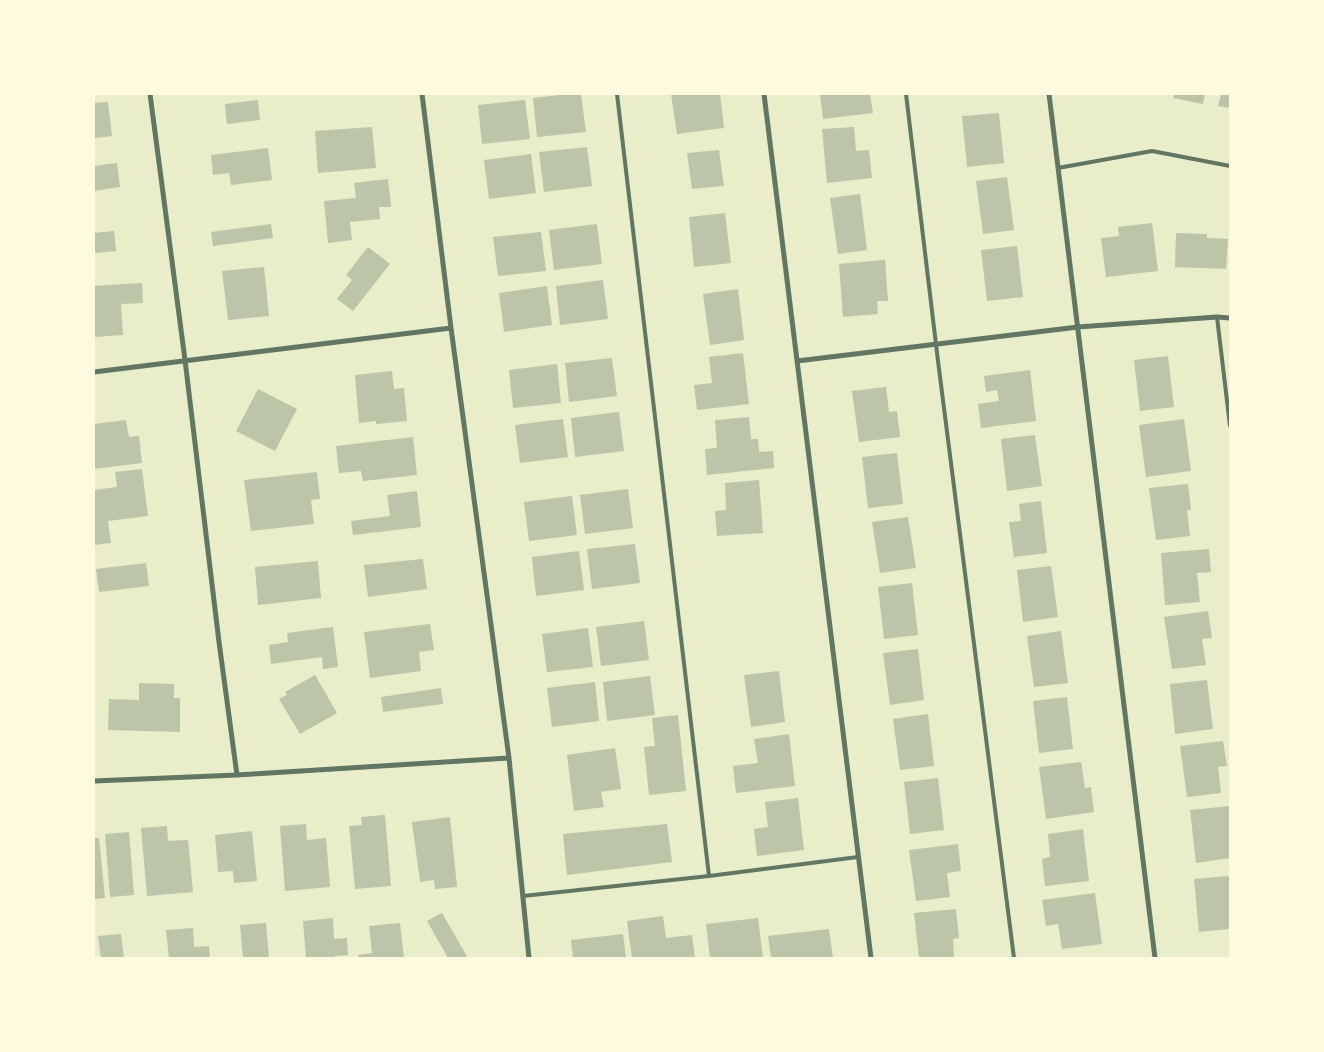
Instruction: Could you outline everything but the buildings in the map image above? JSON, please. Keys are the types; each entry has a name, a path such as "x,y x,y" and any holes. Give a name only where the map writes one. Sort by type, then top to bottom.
{"street":[{"path":"150,94 237,775"},
{"path":"422,94 451,328 509,758 529,958"},
{"path":"764,94 870,958"},
{"path":"1049,94 1155,958"},
{"path":"797,361 1078,327 1217,317 1230,318"},
{"path":"94,372 451,328"},
{"path":"94,780 237,775 509,758"}],"lane":[{"path":"617,94 708,876"},
{"path":"906,94 1014,958"},
{"path":"1058,168 1152,151 1230,166"},
{"path":"1217,317 1230,426"},
{"path":"523,896 708,876 858,857"}]}
